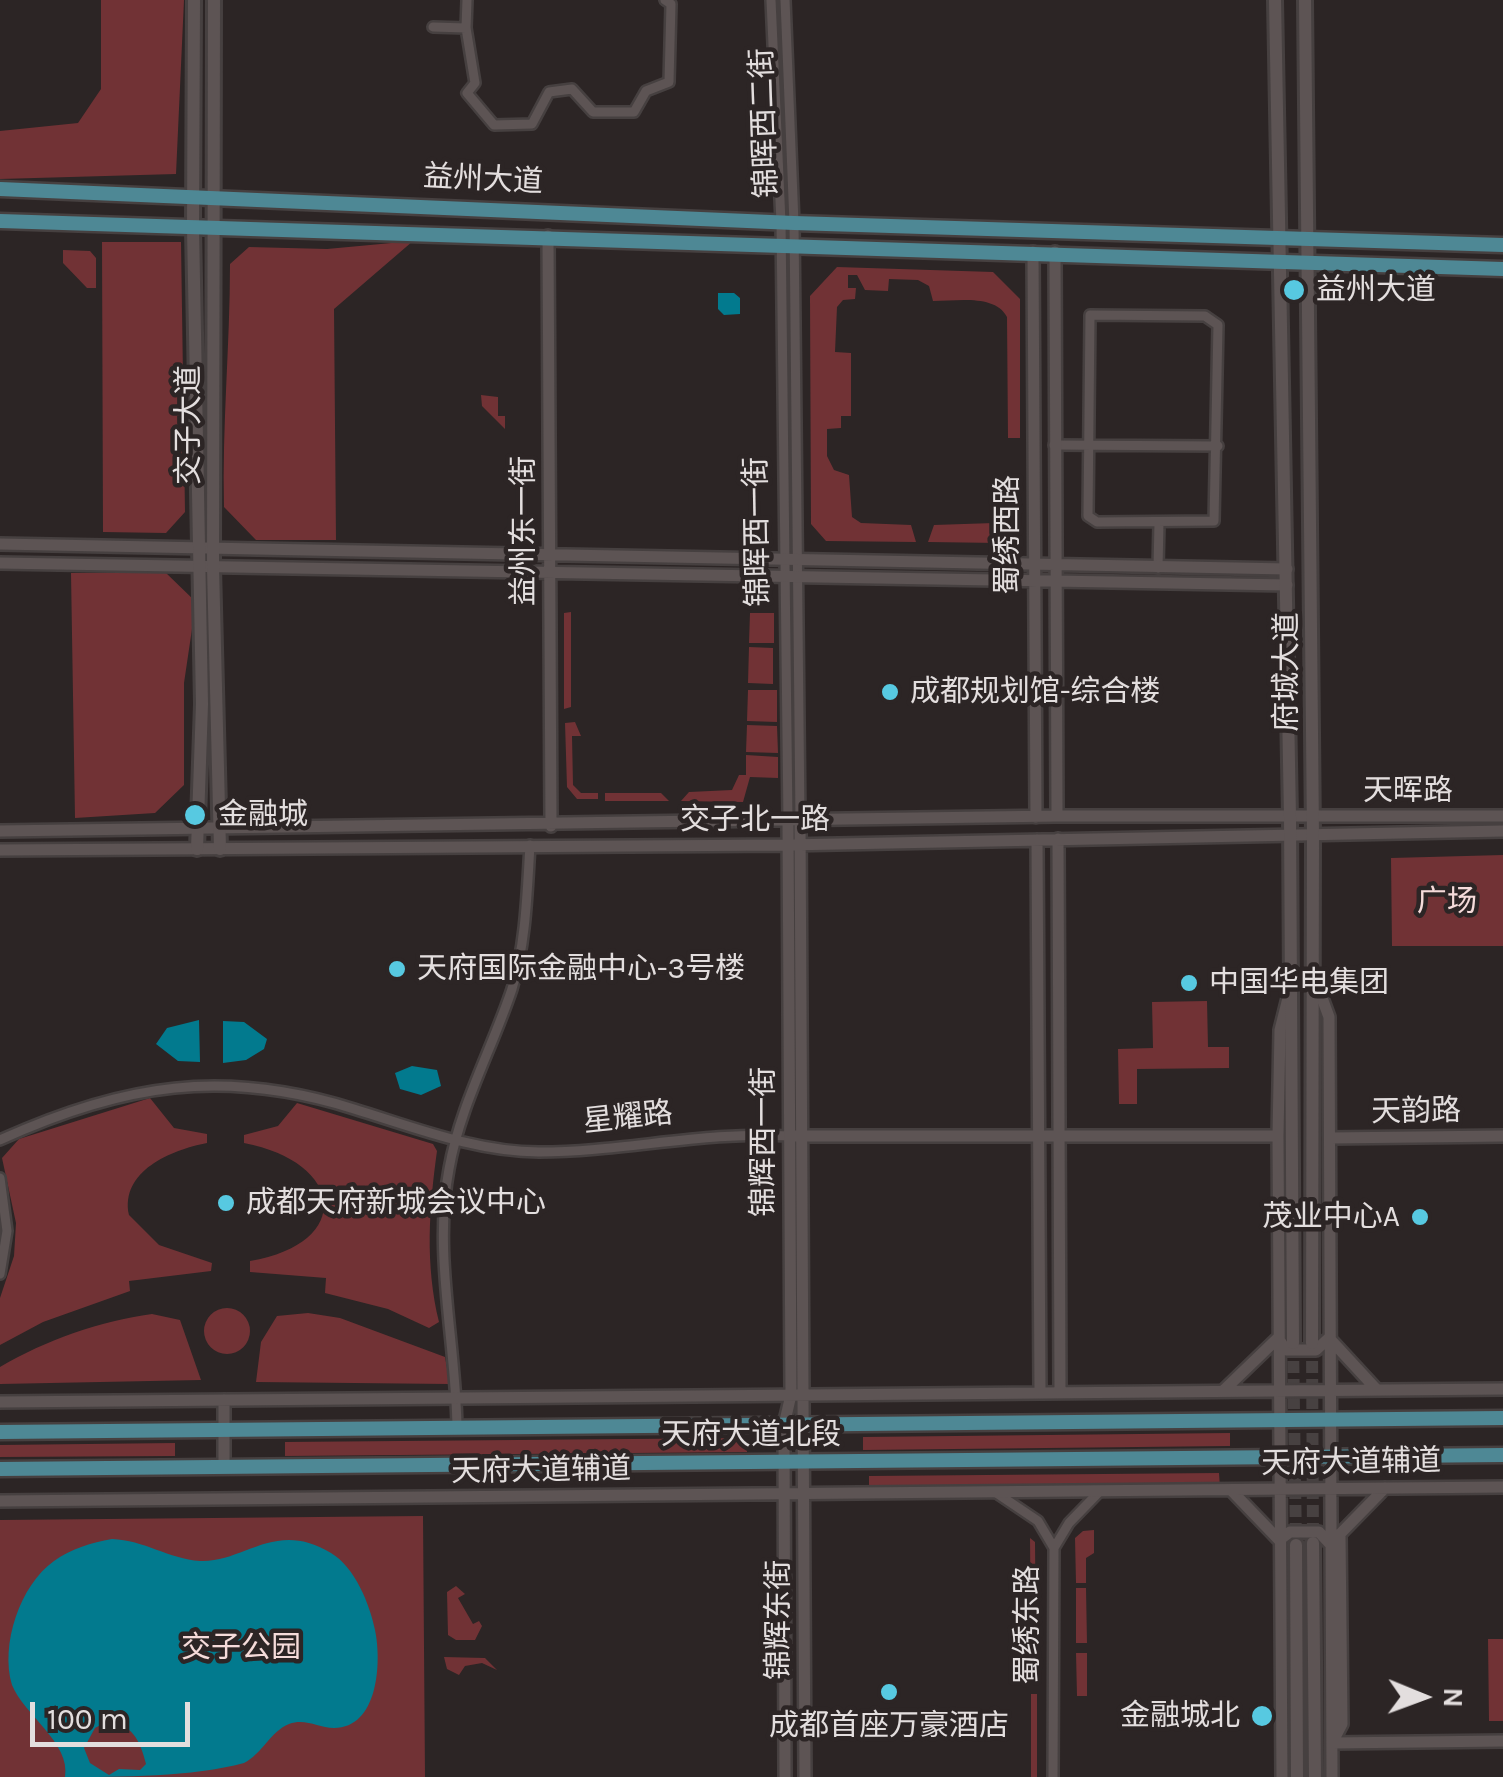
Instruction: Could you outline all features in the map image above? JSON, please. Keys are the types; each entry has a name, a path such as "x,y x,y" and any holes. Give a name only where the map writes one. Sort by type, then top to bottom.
{"main road":[{"name":"交子大道","path":"194,0 192,228 207,548"},
{"name":"交子大道","path":"197,848 207,567 214,0"},
{"name":"府城大道","path":"1275,0 1287,569 1293,1343"},
{"name":"府城大道","path":"1305,0 1313,816 1312,1343"},
{"name":"益州大道","path":"0,189 788,223 1503,246"},
{"name":"益州大道","path":"0,221 1503,268"},
{"name":"交子大道","path":"207,567 220,850"},
{"name":"天府大道北段","path":"0,1432 1503,1418"},
{"name":"天府大道北段","path":"0,1469 1503,1456"},
{"path":"1314,1543 1315,1777"},
{"path":"1296,1544 1297,1777"}],"street":[{"path":"468,0 466,28 475,82 467,93 494,125 532,124 549,92 572,88 593,112 634,112 646,91 668,82 670,4 666,0"},
{"name":"锦晖西二街","path":"772,0 788,223"},
{"name":"锦晖西二街","path":"785,0 788,243"},
{"path":"433,27 466,28"},
{"name":"益州东一街","path":"548,236 551,826"},
{"name":"锦晖西一街","path":"788,243 783,577 794,821"},
{"name":"锦晖西一街","path":"788,243 798,561 794,821"},
{"name":"蜀绣西路","path":"1033,252 1036,817"},
{"name":"蜀绣西路","path":"1054,252 1057,816"},
{"path":"1090,315 1205,316 1218,325 1214,520 1097,522 1088,516 1088,445 1090,315"},
{"path":"1054,444 1218,446"},
{"path":"1158,568 1159,523"},
{"path":"0,544 1287,569"},
{"path":"0,563 1287,585"},
{"name":"交子北一路","path":"0,831 1313,816"},
{"name":"天晖路","path":"1313,816 1503,816"},
{"name":"锦辉西一街","path":"794,821 797,1395 804,1425 803,1462"},
{"name":"天晖路","path":"1313,835 1503,831"},
{"name":"交子北一路","path":"0,850 794,845 1313,835"},
{"path":"1058,839 1060,1393"},
{"path":"1037,840 1040,1393"},
{"path":"457,1428 443,1222 455,1140 513,984 524,932 530,845"},
{"path":"1313,973 1329,1018 1332,1777"},
{"path":"1282,1777 1278,1136 1280,1030 1283,1004 1292,982"},
{"name":"星耀路","path":"0,1140 126,1094 218,1083 291,1090 455,1140 537,1152 712,1135 1278,1136"},
{"name":"天韵路","path":"1330,1138 1503,1136"},
{"path":"0,1178 7,1232 0,1274"},
{"path":"1278,1338 1286,1350 1316,1350 1329,1338"},
{"path":"1223,1391 1278,1338"},
{"path":"1329,1338 1377,1390"},
{"path":"0,1402 1503,1388"},
{"name":"锦辉西一街","path":"784,1462 784,1425 797,1395"},
{"path":"224,1400 224,1467"},
{"name":"锦辉东街","path":"784,1462 785,1777"},
{"name":"锦辉东街","path":"803,1462 804,1777"},
{"name":"天府大道辅道","path":"0,1501 1503,1487"},
{"path":"1332,1743 1342,1724 1340,1534 1385,1488"},
{"path":"1231,1490 1279,1540"},
{"name":"蜀绣东路","path":"1053,1777 1054,1548 1068,1523 1100,1491"},
{"path":"996,1492 1038,1521 1054,1548"},
{"path":"1279,1540 1290,1532 1320,1532 1331,1545"},
{"path":"1332,1743 1503,1741"}],"green space":[{"path":"101,0 184,0 176,174 0,179 0,131 78,123 101,89"},
{"path":"413,241 334,309 336,540 256,540 224,507 230,264 249,247 327,249"},
{"path":"102,242 181,242 185,512 166,533 103,532"},
{"path":"63,250 90,251 96,258 96,288 87,288 63,263"},
{"path":"837,267 993,272 1020,299 1020,438 1008,438 1007,317 1001,310 974,300 933,301 929,286 918,280 889,279 888,291 865,290 857,275 848,275 848,288 856,288 855,299 843,300 837,307 835,352 851,353 851,416 841,416 841,428 827,429 827,456 834,470 849,475 852,517 861,523 911,525 916,542 826,541 811,524 810,296"},
{"path":"481,395 498,397 498,416 505,416 505,429 482,406"},
{"path":"1006,500 1020,501 1021,524 1000,543 928,542 934,525 994,523 1003,514"},
{"path":"165,572 196,602 184,683 184,785 155,813 75,818 71,573"},
{"path":"571,612 571,707 564,709 564,613"},
{"path":"750,613 774,613 774,643 749,643"},
{"path":"749,647 773,648 773,684 748,683"},
{"path":"748,690 777,690 777,722 747,721"},
{"path":"575,722 581,736 572,736 573,785 581,793 598,793 598,799 577,799 567,787 565,723"},
{"path":"747,725 777,726 778,753 746,752"},
{"path":"746,755 778,757 778,778 750,777 743,802 681,801 689,792 732,790 739,775 746,775"},
{"path":"605,793 661,793 669,801 605,801"},
{"name":"广场","path":"1503,855 1503,946 1392,946 1391,858"},
{"path":"1207,1001 1208,1047 1229,1047 1229,1068 1137,1069 1137,1104 1119,1104 1118,1049 1153,1048 1152,1002"},
{"path":"150,1098 174,1128 207,1134 207,1143 164,1157 140,1175 128,1200 129,1215 159,1245 212,1263 211,1271 129,1281 130,1291 43,1322 0,1345 0,1298 14,1256 16,1223 2,1158 19,1139"},
{"path":"297,1103 433,1144 437,1151 430,1258 439,1322 429,1328 388,1309 325,1293 326,1278 250,1272 250,1261 284,1252 307,1238 321,1221 324,1202 318,1184 302,1167 277,1153 244,1143 244,1135 278,1126"},
{"path":"227,1308 243,1315 250,1331 243,1347 227,1354 211,1347 204,1331 211,1315"},
{"path":"308,1313 340,1318 445,1357 450,1384 256,1382 261,1342 277,1316"},
{"path":"152,1314 180,1320 201,1380 0,1384 0,1367 36,1348 93,1327"},
{"path":"1230,1433 1230,1446 863,1450 863,1437"},
{"path":"747,1438 747,1452 285,1456 285,1442"},
{"path":"175,1443 175,1456 0,1457 0,1445"},
{"path":"1219,1473 1220,1488 869,1490 869,1476"},
{"name":"交子公园","path":"423,1516 425,1777 0,1777 0,1520"},
{"path":"1094,1530 1094,1553 1086,1558 1086,1583 1076,1583 1075,1538 1083,1531"},
{"path":"1030,1538 1035,1542 1036,1649 1031,1649"},
{"path":"456,1586 465,1594 458,1598 473,1624 479,1621 482,1626 475,1640 456,1640 448,1635 447,1592"},
{"path":"1076,1588 1086,1588 1087,1643 1076,1643"},
{"path":"1488,1639 1503,1639 1503,1721 1489,1721"},
{"path":"1076,1653 1087,1653 1087,1696 1077,1696"},
{"path":"444,1657 485,1658 497,1670 482,1663 465,1666 459,1675 447,1669"},
{"path":"1031,1694 1037,1694 1037,1777 1031,1777"}],"water":[{"path":"718,293 734,293 740,298 740,314 724,315 718,309"},
{"path":"199,1020 200,1062 178,1061 156,1044 167,1028"},
{"path":"223,1021 244,1022 267,1039 264,1049 246,1060 223,1063"},
{"path":"412,1066 437,1070 441,1086 421,1095 400,1089 395,1073"},
{"name":"交子公园","path":"112,1539 200,1561 293,1540 331,1553 354,1577 373,1620 378,1659 368,1706 349,1725 334,1728 301,1722 289,1724 244,1763 224,1768 180,1774 65,1777 61,1752 12,1685 11,1635 23,1600 42,1572 68,1553","holes":["106,1722 115,1723 138,1740 146,1764 140,1770 119,1769 109,1775 90,1763 84,1748 95,1728"]}],"tunnel":[{"path":"1293,1343 1296,1545"},
{"path":"1312,1343 1313,1540"}],"place":[{"name":"益州大道","path":"1294,290"},
{"name":"成都规划馆-综合楼","path":"890,692"},
{"name":"金融城","path":"195,815"},
{"name":"天府国际金融中心-3号楼","path":"397,969"},
{"name":"中国华电集团","path":"1189,983"},
{"name":"成都天府新城会议中心","path":"226,1203"},
{"name":"茂业中心A","path":"1420,1217"},
{"name":"成都首座万豪酒店","path":"889,1692"},
{"name":"金融城北","path":"1262,1716"}]}
